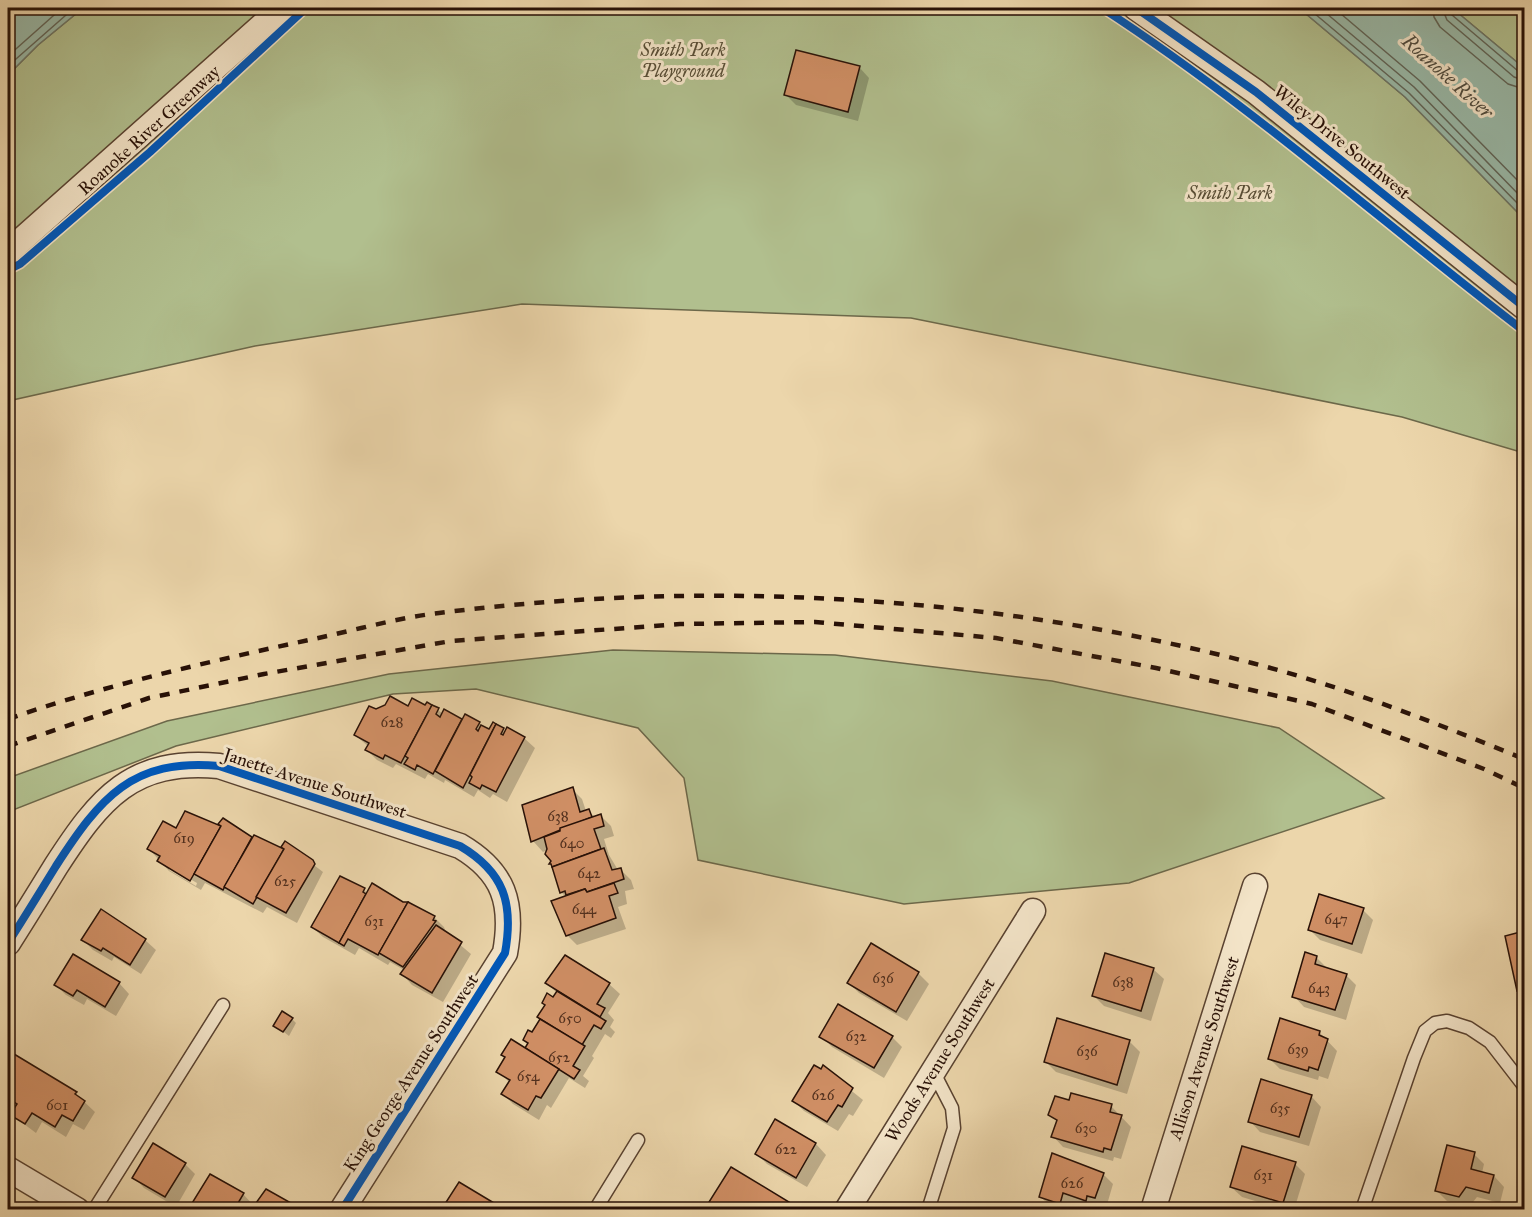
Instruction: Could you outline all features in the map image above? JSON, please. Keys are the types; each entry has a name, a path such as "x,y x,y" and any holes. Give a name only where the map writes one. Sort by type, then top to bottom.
{"street":[{"path":"8,252 282,8"},
{"name":"Wiley Drive Southwest","path":"1136,8 1256,92 1524,307"},
{"name":"Janette Avenue Southwest","path":"8,944 86,820 116,791 139,777 162,769 190,764 219,766 460,846 481,858 499,880 507,903 510,928 505,953"},
{"name":"Allison Avenue Southwest","path":"1153,1209 1255,886"},
{"name":"Woods Avenue Southwest","path":"847,1209 932,1070 1034,911"},
{"name":"King George Avenue Southwest","path":"342,1209 505,953"},
{"path":"8,1169 77,1209"}],"lane":[{"path":"94,1209 223,1005"},
{"path":"1362,1209 1414,1058 1425,1031 1435,1023 1447,1021 1469,1028 1490,1042 1524,1086"},
{"path":"928,1209 954,1128 952,1108 932,1070"},
{"path":"595,1209 638,1140"}],"green space":[{"name":"Smith Park","path":"83,8 1299,8 1405,97 1524,219 1524,453 1402,417 911,318 522,304 255,346 8,401 8,75 38,45"},
{"path":"1452,8 1524,8 1524,68"},
{"path":"613,650 835,655 1052,681 1279,728 1384,798 1129,883 904,904 698,860 684,778 638,728 476,689 393,694 176,746 8,812 8,778 167,721 389,674"}],"water":[{"path":"8,8 83,8 38,45 8,75"},
{"name":"Roanoke River","path":"1299,8 1452,8 1524,68 1524,219 1405,97"}],"building":[{"path":"796,50 860,66 848,112 784,95"},
{"path":"390,696 408,706 412,698 425,705 427,702 432,705 401,763 385,755 383,759 365,750 369,743 354,735 369,706 376,709 385,705"},
{"path":"432,705 439,708 436,714 440,717 444,709 462,719 433,774 417,765 415,770 404,764 408,758 405,756"},
{"path":"465,714 480,722 476,729 478,731 481,725 489,729 493,722 496,724 463,788 435,771"},
{"path":"496,724 504,728 501,734 503,735 507,727 525,737 496,792 482,785 480,789 469,783 472,777 470,775"},
{"path":"573,787 580,812 589,809 592,817 531,842 522,805"},
{"path":"185,811 221,826 190,881 157,861 160,856 147,849 163,821 176,828"},
{"path":"601,814 604,826 594,829 601,849 552,867 549,864 551,861 545,854 547,849 544,837 560,831 560,828"},
{"path":"223,818 252,837 223,890 194,874 221,826 218,824"},
{"path":"254,835 284,849 253,904 224,887"},
{"path":"285,841 313,860 315,864 286,913 256,897 284,849 281,847"},
{"path":"604,848 612,870 621,868 624,879 587,892 585,889 566,895 565,891 560,893 552,867"},
{"path":"340,876 365,888 363,892 366,894 339,943 311,927"},
{"path":"372,883 403,902 408,902 378,955 348,939 344,946 339,943"},
{"path":"614,883 618,893 609,896 616,918 566,936 551,901 585,889 587,892"},
{"path":"1319,894 1364,908 1352,944 1308,930"},
{"path":"408,902 435,916 433,920 436,921 403,967 379,953"},
{"path":"101,909 146,939 130,965 103,948 101,951 81,940"},
{"path":"436,925 462,942 432,993 400,974"},
{"path":"1524,931 1524,989 1517,991 1505,936"},
{"path":"871,943 919,972 896,1012 847,983"},
{"path":"1305,952 1317,956 1315,964 1347,974 1335,1010 1292,997"},
{"path":"1105,953 1154,968 1141,1011 1092,996"},
{"path":"73,954 120,982 105,1007 77,990 73,996 54,985"},
{"path":"565,955 610,983 597,1004 605,1008 600,1017 545,983"},
{"path":"557,991 606,1021 601,1029 594,1025 582,1045 537,1017 545,1005 542,1003 547,993 553,997"},
{"path":"838,1004 893,1036 874,1068 819,1037"},
{"path":"282,1011 293,1018 283,1032 273,1026"},
{"path":"1057,1018 1130,1040 1117,1085 1044,1062"},
{"path":"1280,1018 1320,1031 1319,1035 1328,1039 1318,1070 1309,1067 1308,1071 1268,1059"},
{"path":"540,1019 585,1046 573,1066 580,1070 574,1079 525,1048 528,1043 523,1040 528,1030 532,1032"},
{"path":"511,1039 559,1069 541,1098 536,1096 528,1110 501,1094 510,1080 496,1072 505,1057 501,1055"},
{"path":"14,1054 77,1092 75,1094 85,1101 73,1121 62,1115 55,1127 32,1113 25,1124 10,1115 17,1104 8,1098 8,1065"},
{"path":"814,1065 821,1069 823,1065 853,1088 842,1107 838,1105 827,1122 792,1101"},
{"path":"1261,1079 1312,1095 1299,1137 1248,1122"},
{"path":"1071,1093 1112,1104 1110,1112 1122,1115 1111,1150 1104,1148 1103,1152 1051,1137 1057,1120 1048,1115 1055,1096 1069,1100"},
{"path":"775,1119 816,1143 796,1178 755,1154"},
{"path":"153,1143 186,1163 165,1197 132,1178"},
{"path":"1447,1145 1475,1152 1471,1169 1494,1175 1489,1193 1466,1187 1459,1197 1435,1191"},
{"path":"1242,1146 1296,1162 1283,1203 1230,1187"},
{"path":"1052,1153 1104,1173 1095,1198 1087,1196 1086,1201 1063,1193 1060,1204 1039,1197"},
{"path":"731,1167 789,1202 785,1210 722,1210 709,1202"},
{"path":"210,1174 244,1193 234,1210 189,1208"},
{"path":"459,1182 504,1209 504,1210 441,1210"},
{"path":"266,1189 291,1203 287,1210 251,1210"}],"railway":[{"path":"8,719 82,695 157,675 423,615 540,603 642,597 745,596 848,600 951,608 1053,622 1153,640 1252,663 1356,694 1524,759"},
{"path":"8,746 149,698 264,674 451,641 680,624 815,622 996,638 1156,668 1312,704 1484,769 1524,788"}],"cycle path":[{"name":"Roanoke River Greenway","path":"8,270 20,264 150,152 306,8"},
{"path":"1102,8 1157,45 1264,124 1524,331"},
{"path":"1136,8 1256,92 1524,307"},
{"path":"8,943 72,842 104,802 141,776 163,769 189,765 219,766 460,846 475,856 496,878 502,890 508,919 505,953 342,1210"}],"park label":[{"name":"Smith Park Playground","path":"683,60"}]}
